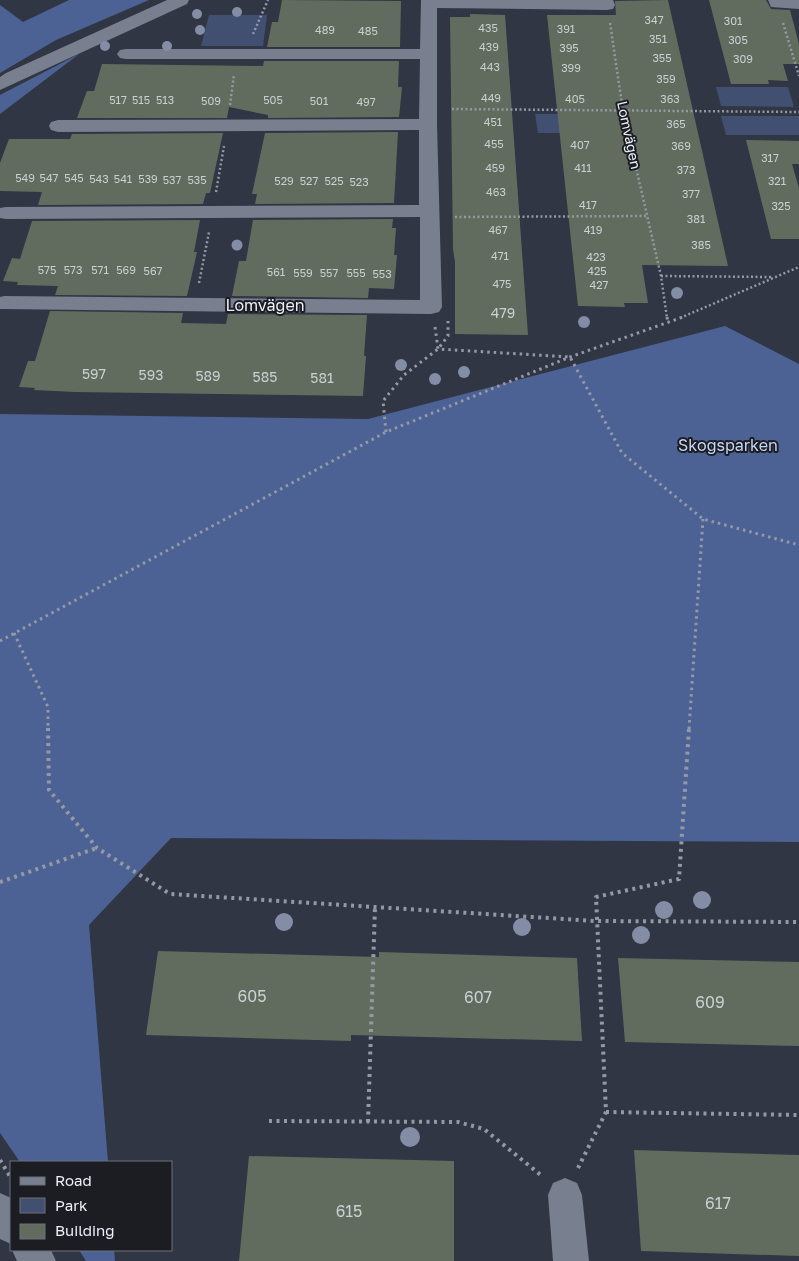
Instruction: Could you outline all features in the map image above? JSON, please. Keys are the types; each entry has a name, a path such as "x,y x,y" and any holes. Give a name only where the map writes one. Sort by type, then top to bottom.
{"street":[{"path":"0,85 12,77 95,38 181,0"},
{"path":"432,307 428,116 429,2 606,2"},
{"path":"776,2 799,4"},
{"path":"126,54 428,54"},
{"path":"58,126 227,125 428,116"},
{"path":"6,213 429,214"},
{"name":"Lomvägen","path":"4,303 432,307"},
{"path":"565,1195 571,1261"},
{"path":"0,1211 10,1225"}],"path":[{"path":"194,304 213,212 237,54 255,30 268,0"},
{"name":"Lomvägen","path":"606,2 623,111 661,276 668,323"},
{"path":"776,2 799,76"},
{"path":"428,116 623,111 799,112"},
{"path":"429,214 647,216"},
{"path":"0,641 386,432 570,357 668,323 774,276 799,267"},
{"path":"661,276 774,276"},
{"path":"432,307 438,349"},
{"path":"386,432 383,401 404,375 438,349 570,357"},
{"path":"570,357 622,453 703,519 799,546"},
{"path":"269,1121 458,1122 484,1129 565,1195 606,1112 595,921 596,897 679,879 703,519"},
{"path":"14,633 48,707 49,790 97,848 170,894 595,921 799,922"},
{"path":"0,882 97,848"},
{"path":"368,1122 375,907"},
{"path":"606,1112 799,1115"},
{"path":"0,1160 10,1176"}],"green space":[{"path":"69,0 149,0 56,40 0,73 0,5 23,22"},
{"path":"209,15 267,15 263,46 201,46"},
{"path":"79,54 0,114 0,95"},
{"path":"716,87 788,87 794,107 721,106"},
{"path":"535,114 591,114 594,133 538,133"},
{"path":"721,116 799,116 799,135 726,135"},
{"name":"Skogsparken","path":"725,326 799,364 799,842 171,838 89,925 108,1161 19,1161 0,1133 0,414 368,419"},
{"path":"80,1251 114,1251 115,1261 86,1261"}],"building":[{"path":"282,0 401,1 400,47 267,47 272,22 278,22"},
{"path":"668,0 728,266 642,265 648,303 624,303 625,307 578,306 547,15 616,15 615,1"},
{"path":"709,0 766,0 771,9 790,10 799,44 799,64 783,64 788,81 768,80 769,84 731,84"},
{"path":"470,14 505,15 528,335 455,334 450,17 470,17"},
{"path":"264,61 399,61 398,87 402,87 399,117 268,118 268,115 229,107 227,118 77,118 87,91 94,91 102,64 263,66"},
{"path":"398,132 394,203 255,204 257,194 252,194 265,133"},
{"path":"223,133 210,193 206,193 203,204 38,205 42,192 0,191 0,163 9,139 70,139 72,134"},
{"path":"746,140 799,141 799,164 792,164 799,188 799,239 771,239"},
{"path":"393,219 392,228 396,228 394,255 397,255 394,289 369,288 368,298 232,296 239,261 246,261 253,220"},
{"path":"200,220 194,252 197,252 187,296 55,295 58,286 17,285 18,282 3,281 12,258 20,259 32,221"},
{"path":"50,311 183,313 181,323 226,324 228,314 367,315 363,396 75,392 34,390 35,388 19,387 28,361 35,361"},
{"path":"158,951 379,957 379,952 577,958 582,1041 351,1035 351,1041 146,1035"},
{"path":"618,958 799,962 799,1046 625,1042"},
{"path":"634,1150 799,1155 799,1256 641,1251"},
{"path":"249,1156 454,1161 454,1261 239,1261"}]}
